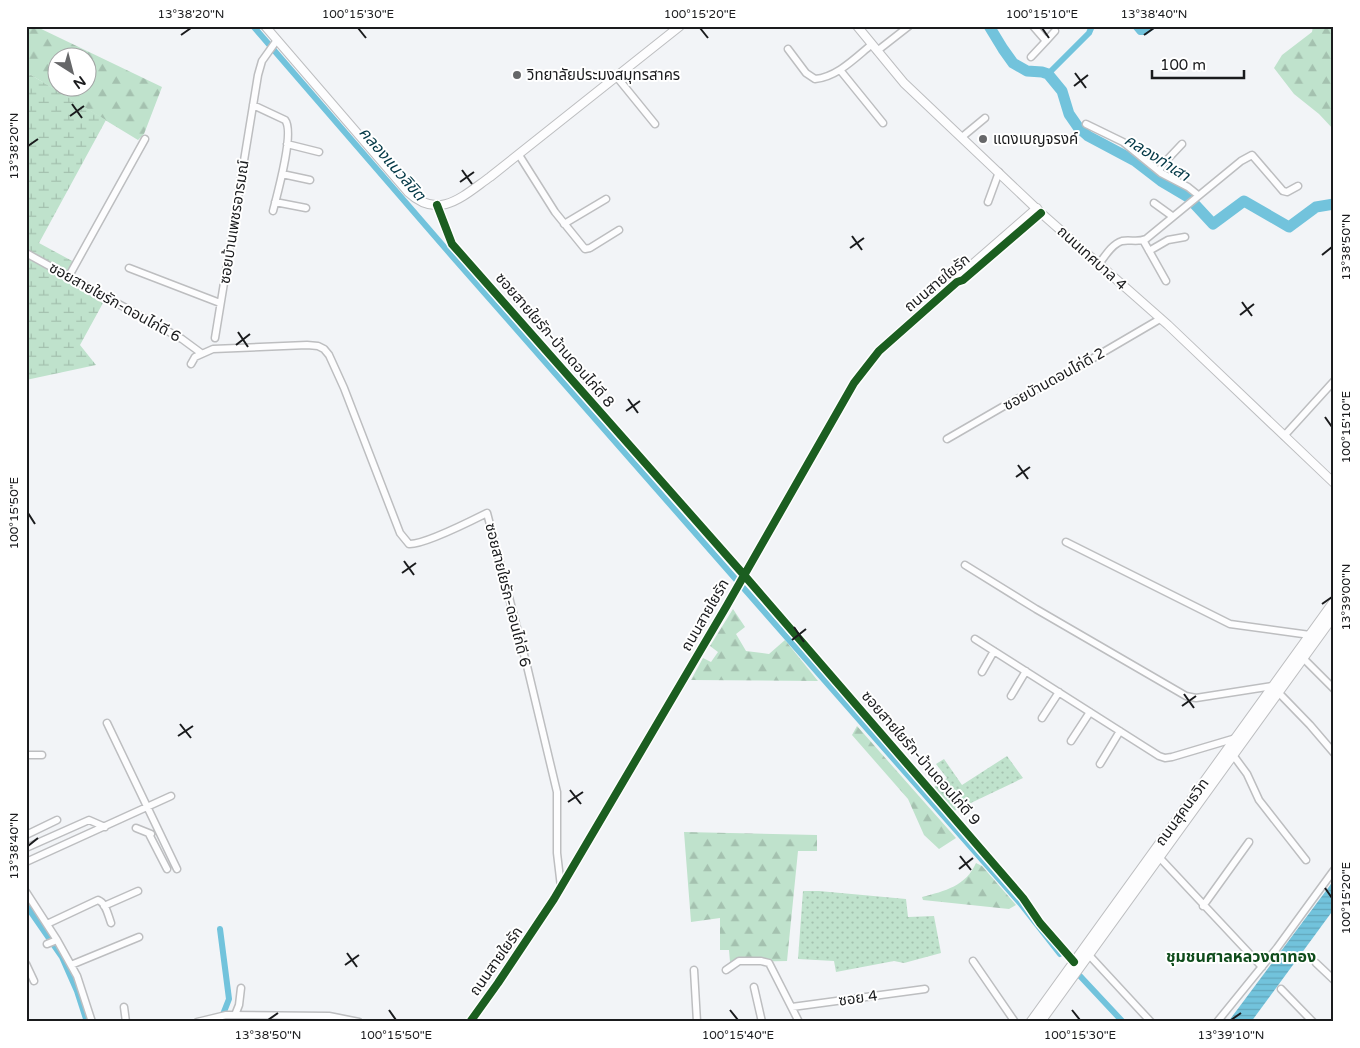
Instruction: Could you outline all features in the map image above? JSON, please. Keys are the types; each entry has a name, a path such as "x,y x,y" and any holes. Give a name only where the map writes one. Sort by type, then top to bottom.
{"main road":[{"name":"ถนนสุคนธวิท","path":"1300,655 1310,635 1334,602"},
{"name":"ถนนสุคนธวิท","path":"1040,1022 1233,755 1300,655 1334,615"},
{"name":"ถนนสุคนธวิท","path":"1031,1022 1236,738 1276,689"}],"street":[{"path":"265,26 276,42 408,192 422,203 437,205 442,205 462,196 519,155 680,26"},
{"name":"ถนนเทศบาล 4","path":"857,26 904,83 1039,211 1222,375 1284,436 1332,479"},
{"path":"877,52 909,26"},
{"path":"1033,26 1046,41"},
{"path":"1031,56 1056,28"},
{"name":"ซอยบ้านเพชรอารมณ์","path":"215,338 253,105 262,61 276,42"},
{"path":"788,49 806,73 815,79 822,79 840,70 871,45"},
{"path":"840,70 883,123"},
{"path":"616,76 655,124"},
{"path":"253,105 285,120 289,128 282,174 273,211"},
{"path":"962,137 985,118"},
{"path":"1086,124 1123,142 1159,171 1188,187 1195,198"},
{"path":"69,276 145,139"},
{"path":"287,144 319,152"},
{"path":"1159,171 1182,144"},
{"path":"519,155 555,212 585,249 590,248 619,230"},
{"path":"1099,264 1115,245 1122,241 1139,242 1143,240 1241,161 1252,155 1283,191 1287,192 1298,186"},
{"path":"988,202 999,172"},
{"path":"282,174 310,180"},
{"path":"1024,196 1027,209 1026,222 1054,224"},
{"path":"564,224 606,199"},
{"path":"275,202 306,208"},
{"path":"1154,204 1172,216"},
{"name":"ซอยสายใยรัก-บ้านดอนไก่ดี 8","path":"437,205 452,244 743,577"},
{"name":"ถนนสายใยรัก","path":"470,1022 503,976 561,887 868,363 890,341 957,282 963,280 1039,211"},
{"path":"1149,251 1168,240 1185,237"},
{"path":"1143,240 1166,281"},
{"name":"ซอยสายใยรัก-ดอนไก่ดี 6","path":"26,253 182,339 201,353 213,349 307,346 318,346 324,349 329,355 344,388 394,519 400,532 409,544 415,545 487,513 527,666 557,792 557,853 561,887"},
{"path":"129,268 220,303"},
{"name":"ซอยบัานดอนไก่ดี 2","path":"947,439 1011,402 1066,374 1160,319"},
{"path":"191,364 195,357 201,353"},
{"path":"1284,436 1334,381"},
{"path":"1066,542 1230,624 1310,635"},
{"path":"965,565 1036,610 1186,696 1196,698 1276,689 1334,753"},
{"name":"ซอยสายใยรัก-บ้านดอนไก่ดี 9","path":"743,577 1023,898 1040,923 1074,962"},
{"path":"975,638 1159,756 1165,758 1246,736"},
{"path":"982,672 994,651"},
{"path":"1300,655 1334,688"},
{"path":"1011,696 1026,671"},
{"path":"1042,718 1059,692"},
{"path":"1071,741 1090,712"},
{"path":"107,723 177,869"},
{"path":"1100,764 1120,731"},
{"path":"26,755 42,755"},
{"path":"1233,755 1247,774 1259,800 1306,860"},
{"path":"26,862 171,796"},
{"path":"26,835 57,820"},
{"path":"26,848 89,820 105,827"},
{"path":"136,828 149,834 159,832"},
{"path":"58,834 74,840"},
{"path":"149,834 167,868"},
{"path":"1203,906 1249,842"},
{"path":"1159,857 1262,968"},
{"path":"1217,1022 1262,968 1334,870"},
{"path":"104,906 138,891"},
{"path":"26,892 47,924 53,942 72,965 83,991 92,1022"},
{"path":"47,924 98,900 102,902 111,923"},
{"path":"72,965 138,937"},
{"path":"1089,955 1151,1022"},
{"path":"726,970 739,961 769,963 800,1022"},
{"path":"973,961 1015,1022"},
{"path":"1316,963 1334,980"},
{"path":"26,964 34,981"},
{"path":"694,970 697,1022"},
{"path":"754,987 762,1022"},
{"path":"235,1015 239,1005 240,988"},
{"name":"ซอย 4","path":"792,1007 925,989"},
{"path":"1281,990 1313,1022"},
{"path":"124,1007 126,1022"},
{"path":"197,1022 224,1015 329,1016 359,1022"}],"green space":[{"path":"26,26 35,26 81,48 48,48 48,85 26,72"},
{"path":"1313,26 1334,26 1334,130 1319,114 1294,94 1274,68 1282,55 1312,32"},
{"path":"98,56 162,87 144,134 138,140 69,98 98,98"},
{"path":"26,72 48,85 48,98 69,98 106,120 39,243 74,262 61,279 103,303 80,345 96,365 26,380"},
{"path":"733,609 745,627 736,634 746,651 769,654 785,640 818,681 691,680 703,658 711,662 718,652 710,646"},
{"path":"857,726 956,838 939,849 924,835 908,799 852,735"},
{"path":"1007,756 1023,778 954,811 933,788 947,778 936,764 944,759 962,785"},
{"path":"684,832 817,835 817,851 798,851 787,961 730,962 729,950 720,950 720,918 691,922"},
{"path":"976,863 982,866 1016,905 1009,909 923,900 922,897 947,890 961,882 972,871"},
{"path":"803,891 906,899 908,917 934,916 941,953 904,963 894,961 836,972 834,961 798,959"}],"water":[{"path":"1334,880 1334,909 1251,1022 1228,1022"}],"waterway":[{"name":"คลองแนวลิขิต","path":"253,26 452,256 1020,903 1060,954"},
{"name":"คลองท่าเสา","path":"989,26 1013,63 1027,71 1048,74 1062,91 1069,114 1078,127 1088,136 1135,161 1161,181 1188,197 1213,224 1244,201 1289,227 1316,207 1334,204"},
{"path":"1048,74 1089,33 1092,26"},
{"path":"1135,26 1140,32 1145,32 1153,26"},
{"path":"26,905 62,957 77,991 87,1022"},
{"path":"220,929 229,999 220,1022"},
{"name":"คลองแนวลิขิต","path":"1080,976 1123,1022"}],"cycle path":[{"path":"437,205 452,244 744,575 1023,898 1040,923 1074,962"},
{"path":"470,1022 554,899 726,607 854,383 879,351 957,282 963,280 1041,213"}],"place":[{"name":"วิทยาลัยประมงสมุทรสาคร","path":"517,75"},
{"name":"แดงเบญจรงค์","path":"983,139"}],"district":[{"name":"ชุมชนศาลหลวงตาทอง","path":"1241,957"}]}
